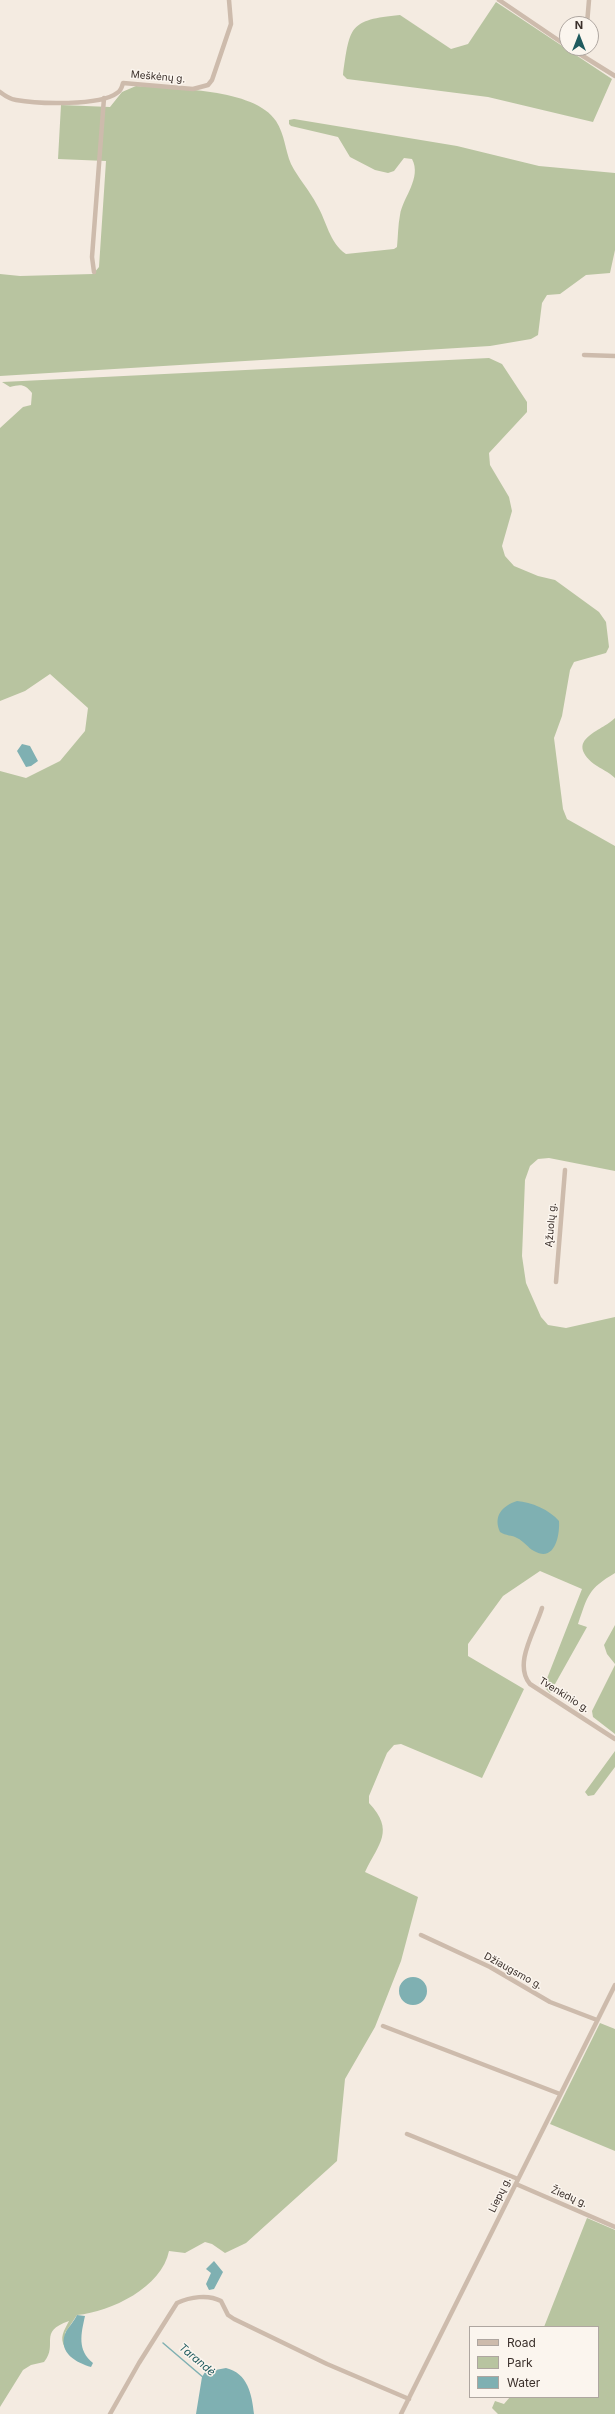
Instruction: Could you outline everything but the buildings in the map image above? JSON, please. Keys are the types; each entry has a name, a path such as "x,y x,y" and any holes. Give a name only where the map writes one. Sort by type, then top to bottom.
{"street":[{"name":"Meškėnų g.","path":"0,92 17,100 53,102 104,98 117,93 123,83 193,89 208,85 212,80 231,24 229,0"},
{"path":"499,0 559,41"},
{"path":"588,16 589,0"},
{"path":"582,56 615,76"},
{"path":"94,272 92,258 104,98"},
{"path":"584,355 615,356"},
{"name":"Ąžuolų g.","path":"556,1282 565,1170"},
{"name":"Tvenkinio g.","path":"542,1608 523,1658 525,1677 530,1684 615,1739"},
{"name":"Džiaugsmo g.","path":"421,1935 490,1967 550,2002 597,2020"},
{"name":"Liepų g.","path":"401,2414 615,1984"},
{"path":"383,2026 560,2094"},
{"path":"407,2134 518,2179"},
{"name":"Žiedų g.","path":"516,2184 615,2227"},
{"path":"110,2414 139,2363 177,2303 185,2300 205,2297 221,2301 228,2315 234,2319 327,2364 409,2399"}],"green space":[{"path":"496,2 559,44 559,56 577,56 612,79 593,122 488,97 347,79 343,75 348,46 355,28 361,23 383,17 400,15 451,49 468,44"},
{"path":"136,86 212,92 232,96 250,102 265,110 279,126 291,164 314,200 332,238 340,249 346,254 394,249 397,247 400,215 415,173 412,159 404,158 394,171 388,173 375,170 350,157 338,137 291,126 289,124 289,120 294,119 457,146 539,166 615,173 615,250 610,273 586,275 560,294 547,295 542,303 538,335 531,339 490,346 0,376 0,274 20,276 93,274 99,267 106,161 58,159 61,105 110,107 122,92"},
{"path":"489,358 502,364 527,402 527,412 489,453 490,465 509,497 512,511 502,546 505,556 514,566 538,576 555,580 599,612 606,622 609,647 606,653 574,662 570,670 562,716 554,738 563,809 567,819 615,846 615,1171 549,1158 538,1159 530,1166 525,1180 522,1256 526,1283 541,1317 548,1325 566,1328 615,1317 615,1573 599,1584 587,1599 578,1624 587,1627 550,1693 544,1687 582,1589 540,1571 503,1596 468,1644 468,1656 524,1689 482,1778 401,1744 394,1745 387,1753 369,1796 369,1803 377,1813 381,1822 383,1829 382,1837 365,1872 418,1897 401,1961 375,2027 345,2079 337,2161 246,2243 225,2253 212,2244 205,2242 185,2253 169,2251 164,2264 156,2276 146,2286 119,2303 105,2309 77,2315 65,2333 65,2348 62,2337 69,2321 59,2325 51,2334 50,2350 44,2362 31,2365 23,2370 0,2407 0,771 26,778 60,761 85,731 88,708 50,674 25,691 0,701 0,428 23,407 31,405 32,393 25,386 17,385 10,387 2,382"},
{"path":"615,718 615,778 594,764 586,755 583,748 584,742 588,737"},
{"path":"615,1625 615,1664 607,1654 604,1645"},
{"path":"615,1665 615,1734 593,1717 592,1711"},
{"path":"615,1751 615,1767 594,1795 588,1796 585,1792"},
{"path":"600,2023 615,2029 615,2151 550,2124"},
{"path":"587,2218 615,2230 615,2414 498,2414 492,2408 495,2401 504,2404 509,2398 599,2398 599,2326 544,2326"}],"water":[{"path":"22,744 30,746 38,761 31,766 26,767 17,751"},
{"path":"517,1501 540,1507 551,1513 559,1521 555,1546 547,1553 541,1554 534,1551 519,1539 500,1532 498,1526 498,1516 500,1512 507,1506"},
{"path":"413,1977 423,1981 427,1991 423,2001 413,2005 403,2001 399,1991 403,1981"},
{"path":"214,2261 223,2272 214,2289 209,2290 206,2284 211,2273 206,2269"},
{"path":"77,2315 85,2316 82,2329 82,2347 84,2353 93,2363 91,2367 75,2360 66,2352 64,2347 67,2329"},
{"path":"226,2368 239,2375 248,2386 254,2414 196,2414 202,2377 205,2372"}],"waterway":[{"name":"Tarandė","path":"163,2343 204,2378"}]}
